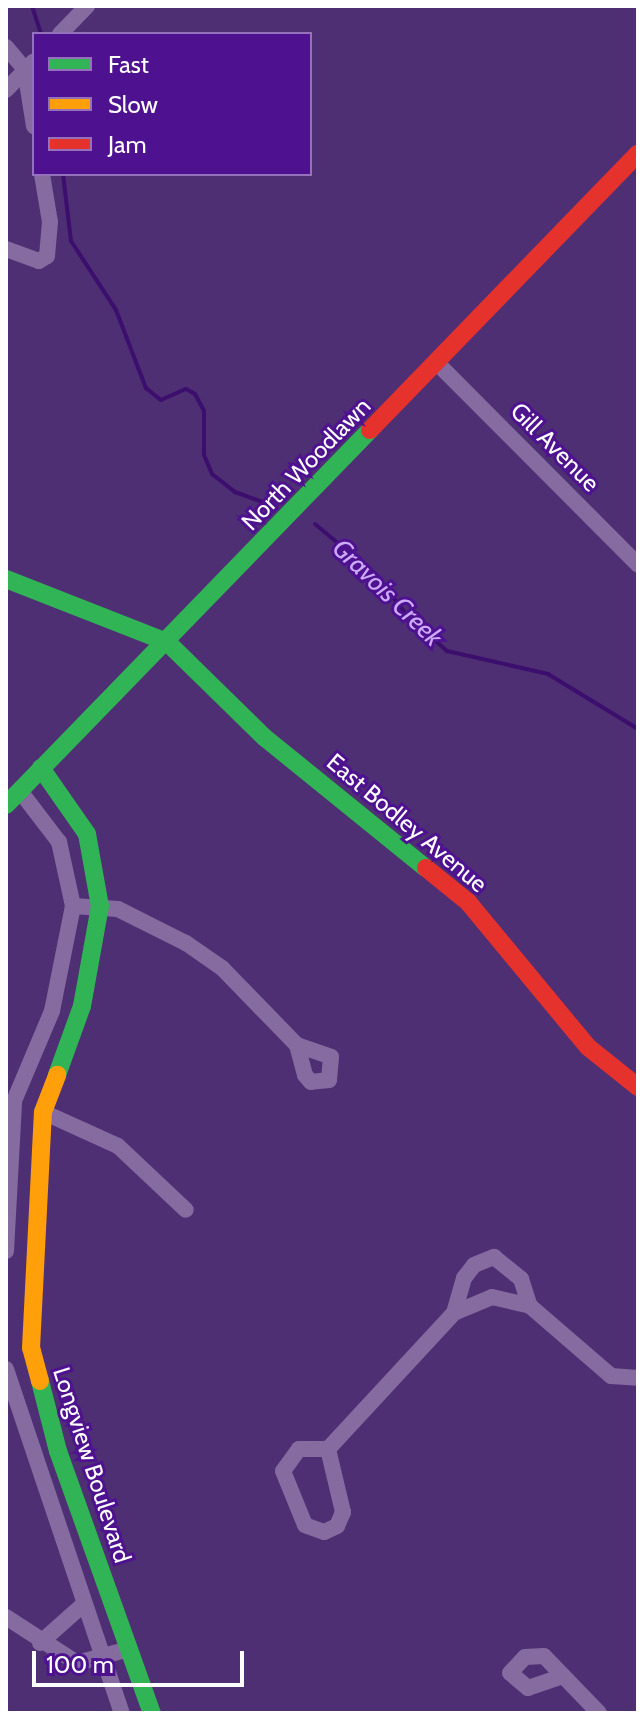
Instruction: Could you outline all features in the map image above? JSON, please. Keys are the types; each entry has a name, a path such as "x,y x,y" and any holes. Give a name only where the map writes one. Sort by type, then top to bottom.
{"street":[{"path":"62,32 87,6"},
{"path":"6,47 30,66 32,96"},
{"path":"6,90 30,66"},
{"name":"North Woodlawn","path":"6,805 638,153"},
{"path":"14,252 47,256 42,176"},
{"name":"Gill Avenue","path":"437,363 638,565"},
{"path":"6,579 167,642"},
{"name":"East Bodley Avenue","path":"167,642 264,737 468,902 588,1047 638,1087"},
{"name":"Longview Boulevard","path":"41,768 87,834 100,906 82,1006 43,1112 31,1348 58,1451 152,1713"},
{"path":"6,1251 9,1148 14,1101 52,1011 73,906 59,842 20,791"},
{"path":"73,906 100,906 155,926 222,968 297,1045"},
{"path":"43,1112 118,1146 186,1210"},
{"path":"9,1148 41,1157"},
{"path":"454,1313 464,1278 474,1265 494,1257 521,1279 530,1306"},
{"path":"328,1449 342,1519 316,1531 305,1525 283,1471 299,1449 328,1449 454,1313 492,1297 530,1306 611,1376 638,1378"},
{"path":"6,1369 122,1713"},
{"path":"40,1643 84,1604"},
{"path":"6,1617 40,1643 77,1663 103,1660 129,1649"},
{"path":"563,1676 599,1713"}],"waterway":[{"name":"Gravois Creek","path":"32,6 40,32"},
{"name":"Gravois Creek","path":"63,176 71,241 116,310 146,388 161,400 186,389 195,394 204,411 204,455 212,474 235,492 271,505"},
{"name":"Gravois Creek","path":"315,524 375,574 410,619 447,651 548,674 638,729"}],"traffic: fast":[{"path":"6,805 370,430"},
{"path":"6,579 167,642 264,737 426,868"},
{"path":"41,768 87,834 100,906 82,1006 57,1075"},
{"path":"40,1381 58,1451 152,1713"}],"traffic: slow":[{"path":"40,1381 31,1348 43,1112 57,1075"}],"traffic: jam":[{"path":"370,430 638,153"},
{"path":"426,868 468,902 588,1047 638,1087"}]}
